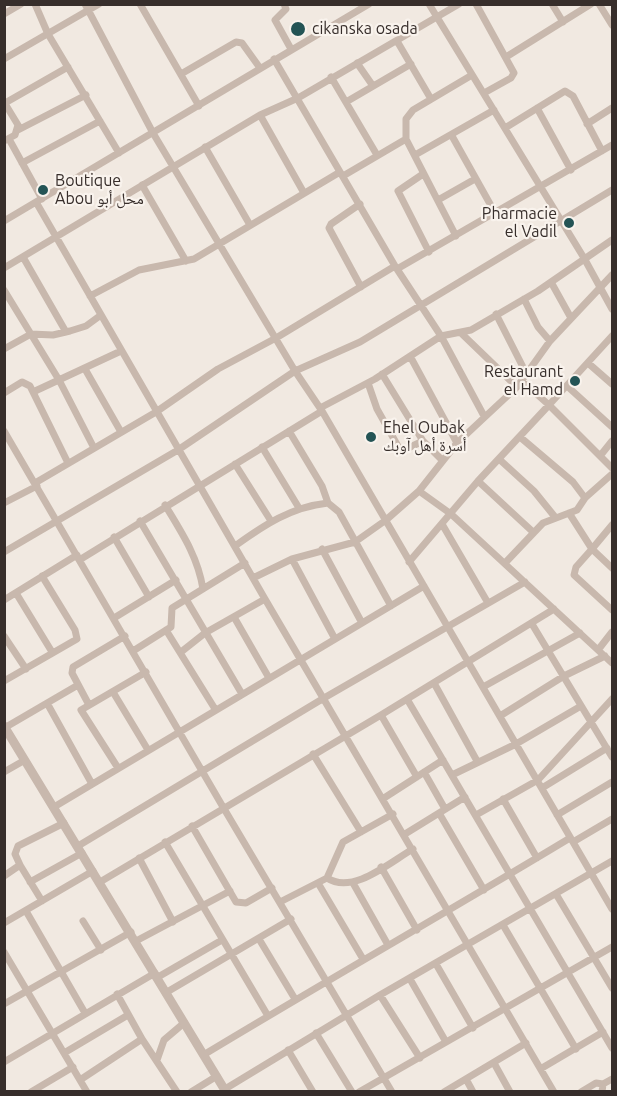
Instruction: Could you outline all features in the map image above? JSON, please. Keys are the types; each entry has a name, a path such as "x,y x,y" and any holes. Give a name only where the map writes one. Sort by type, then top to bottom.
{"street":[{"path":"4,14 21,4"},
{"path":"35,4 48,34 119,153"},
{"path":"4,59 87,8 99,4"},
{"path":"140,4 199,106"},
{"path":"291,49 274,20 285,7 294,4"},
{"path":"429,4 584,258 612,309"},
{"path":"4,268 260,115 298,98 459,4"},
{"path":"476,4 512,68 513,76 484,93"},
{"path":"552,4 563,22"},
{"path":"506,57 591,4"},
{"path":"599,4 612,25"},
{"path":"4,211 7,219 274,59 369,5"},
{"path":"87,8 153,133 295,371 321,409 612,909"},
{"path":"397,41 431,99"},
{"path":"181,74 236,42 242,44 260,68"},
{"path":"274,59 396,267 441,336 484,416"},
{"path":"357,63 373,86"},
{"path":"346,102 411,64"},
{"path":"18,130 18,125 5,103 68,67"},
{"path":"456,236 406,139 405,126 409,113 472,75"},
{"path":"331,77 377,155"},
{"path":"505,129 565,91 573,96 602,151"},
{"path":"86,95 18,130 7,140 22,163 56,237 156,412 554,1092"},
{"path":"537,108 571,170"},
{"path":"587,124 612,108"},
{"path":"415,155 452,136 494,110"},
{"path":"260,115 304,193"},
{"path":"22,163 100,121"},
{"path":"452,136 494,211"},
{"path":"90,296 139,270 194,259 304,193 406,139"},
{"path":"4,503 156,412 218,369 276,338 361,286 429,252 494,211 571,170 612,145"},
{"path":"205,147 250,225"},
{"path":"423,174 398,191 429,252"},
{"path":"438,200 475,179"},
{"path":"142,185 186,261"},
{"path":"4,552 178,450 295,371 360,342 612,190"},
{"path":"360,204 329,228 361,286"},
{"path":"4,600 199,486 441,336 461,333 524,299 612,240"},
{"path":"24,257 66,332"},
{"path":"253,578 292,559 322,549 355,542 386,520 419,491 457,443 519,384 550,341 612,275"},
{"path":"551,282 571,318"},
{"path":"4,290 59,380 94,448"},
{"path":"524,299 538,327 550,341"},
{"path":"496,314 526,373"},
{"path":"4,349 31,334 66,332 86,326 101,315"},
{"path":"461,333 519,384 549,405 612,468"},
{"path":"410,562 478,481 612,336"},
{"path":"33,392 122,351"},
{"path":"410,356 457,443"},
{"path":"588,363 612,384"},
{"path":"85,369 121,432"},
{"path":"382,374 423,441 442,460"},
{"path":"4,393 22,382 26,383 33,392 68,463"},
{"path":"368,382 377,409 399,448 406,449 423,441"},
{"path":"567,386 612,428"},
{"path":"4,431 392,1092"},
{"path":"289,431 322,486 328,503 339,512 391,606"},
{"path":"520,436 567,477 585,498"},
{"path":"600,456 612,441"},
{"path":"262,447 299,508"},
{"path":"499,459 534,491 555,517"},
{"path":"235,464 271,521"},
{"path":"505,562 533,532 555,517 577,510 585,498 612,474"},
{"path":"478,481 533,532"},
{"path":"419,491 451,514 505,562 612,663"},
{"path":"235,546 271,521 299,508 328,503"},
{"path":"165,506 191,548 200,571 203,589"},
{"path":"569,513 592,549 612,568"},
{"path":"141,521 176,580 185,600 242,694"},
{"path":"442,524 488,603"},
{"path":"612,525 576,567 574,575 612,609"},
{"path":"114,537 149,597"},
{"path":"322,549 362,623"},
{"path":"292,559 335,639"},
{"path":"133,651 173,624 172,608 245,563"},
{"path":"4,681 77,639 77,634 42,576"},
{"path":"114,618 176,580"},
{"path":"30,882 203,770 525,582"},
{"path":"54,807 424,586"},
{"path":"16,593 52,652"},
{"path":"181,651 205,633 264,599"},
{"path":"100,882 554,609"},
{"path":"234,617 269,678"},
{"path":"532,624 612,757"},
{"path":"166,630 215,709"},
{"path":"598,650 612,632"},
{"path":"483,687 580,633"},
{"path":"4,636 26,669"},
{"path":"89,705 72,674 75,664 125,636"},
{"path":"500,716 564,676 605,656"},
{"path":"118,768 82,712 89,705 146,672"},
{"path":"434,683 477,761"},
{"path":"78,685 5,727 226,1090 380,995 612,861"},
{"path":"113,692 148,750"},
{"path":"407,699 568,974 608,1035 612,1048"},
{"path":"476,815 538,780 612,699"},
{"path":"47,703 92,784"},
{"path":"452,775 516,744 581,706"},
{"path":"381,715 417,777"},
{"path":"542,788 607,748"},
{"path":"313,754 361,832"},
{"path":"4,772 25,760"},
{"path":"384,798 443,760"},
{"path":"424,772 484,890"},
{"path":"557,815 612,782"},
{"path":"405,834 465,797"},
{"path":"503,799 537,858"},
{"path":"280,902 327,878 339,846 393,814"},
{"path":"205,1054 326,980 450,911 537,858 612,819"},
{"path":"42,901 15,854 18,846 64,823"},
{"path":"192,826 236,902 243,904 272,888"},
{"path":"165,842 268,1016"},
{"path":"327,878 338,884 353,883 413,849"},
{"path":"139,858 173,922"},
{"path":"5,875 20,865"},
{"path":"381,867 417,930"},
{"path":"4,924 42,901 51,899 93,872"},
{"path":"318,883 363,959"},
{"path":"353,883 388,945"},
{"path":"4,1004 100,950 173,922 230,891"},
{"path":"556,894 612,988"},
{"path":"26,911 85,1013"},
{"path":"167,992 291,919"},
{"path":"83,921 100,950"},
{"path":"503,925 576,1049"},
{"path":"259,939 295,999"},
{"path":"4,1062 117,994 222,940"},
{"path":"359,1092 541,990 612,947"},
{"path":"4,952 87,1092"},
{"path":"436,964 472,1028"},
{"path":"410,979 446,1042"},
{"path":"117,994 142,1039 177,1092"},
{"path":"380,995 420,1058"},
{"path":"64,1053 128,1015"},
{"path":"157,1060 164,1040 184,1023"},
{"path":"316,1033 352,1092"},
{"path":"542,1068 608,1035"},
{"path":"80,1080 142,1039"},
{"path":"444,1092 526,1043"},
{"path":"288,1050 313,1092"},
{"path":"494,1063 510,1092"},
{"path":"36,1090 73,1067"},
{"path":"191,1092 217,1076"},
{"path":"466,1079 473,1092"},
{"path":"580,1092 596,1083 603,1088 612,1079"}],"place":[{"name":"cikanska osada","path":"298,29"},
{"name":"Boutique Abou محل أبو","path":"43,190"},
{"name":"Pharmacie el Vadil","path":"569,223"},
{"name":"Restaurant el Hamd","path":"575,381"},
{"name":"Ehel Oubak أسرة أهل آوبك","path":"371,437"}]}
